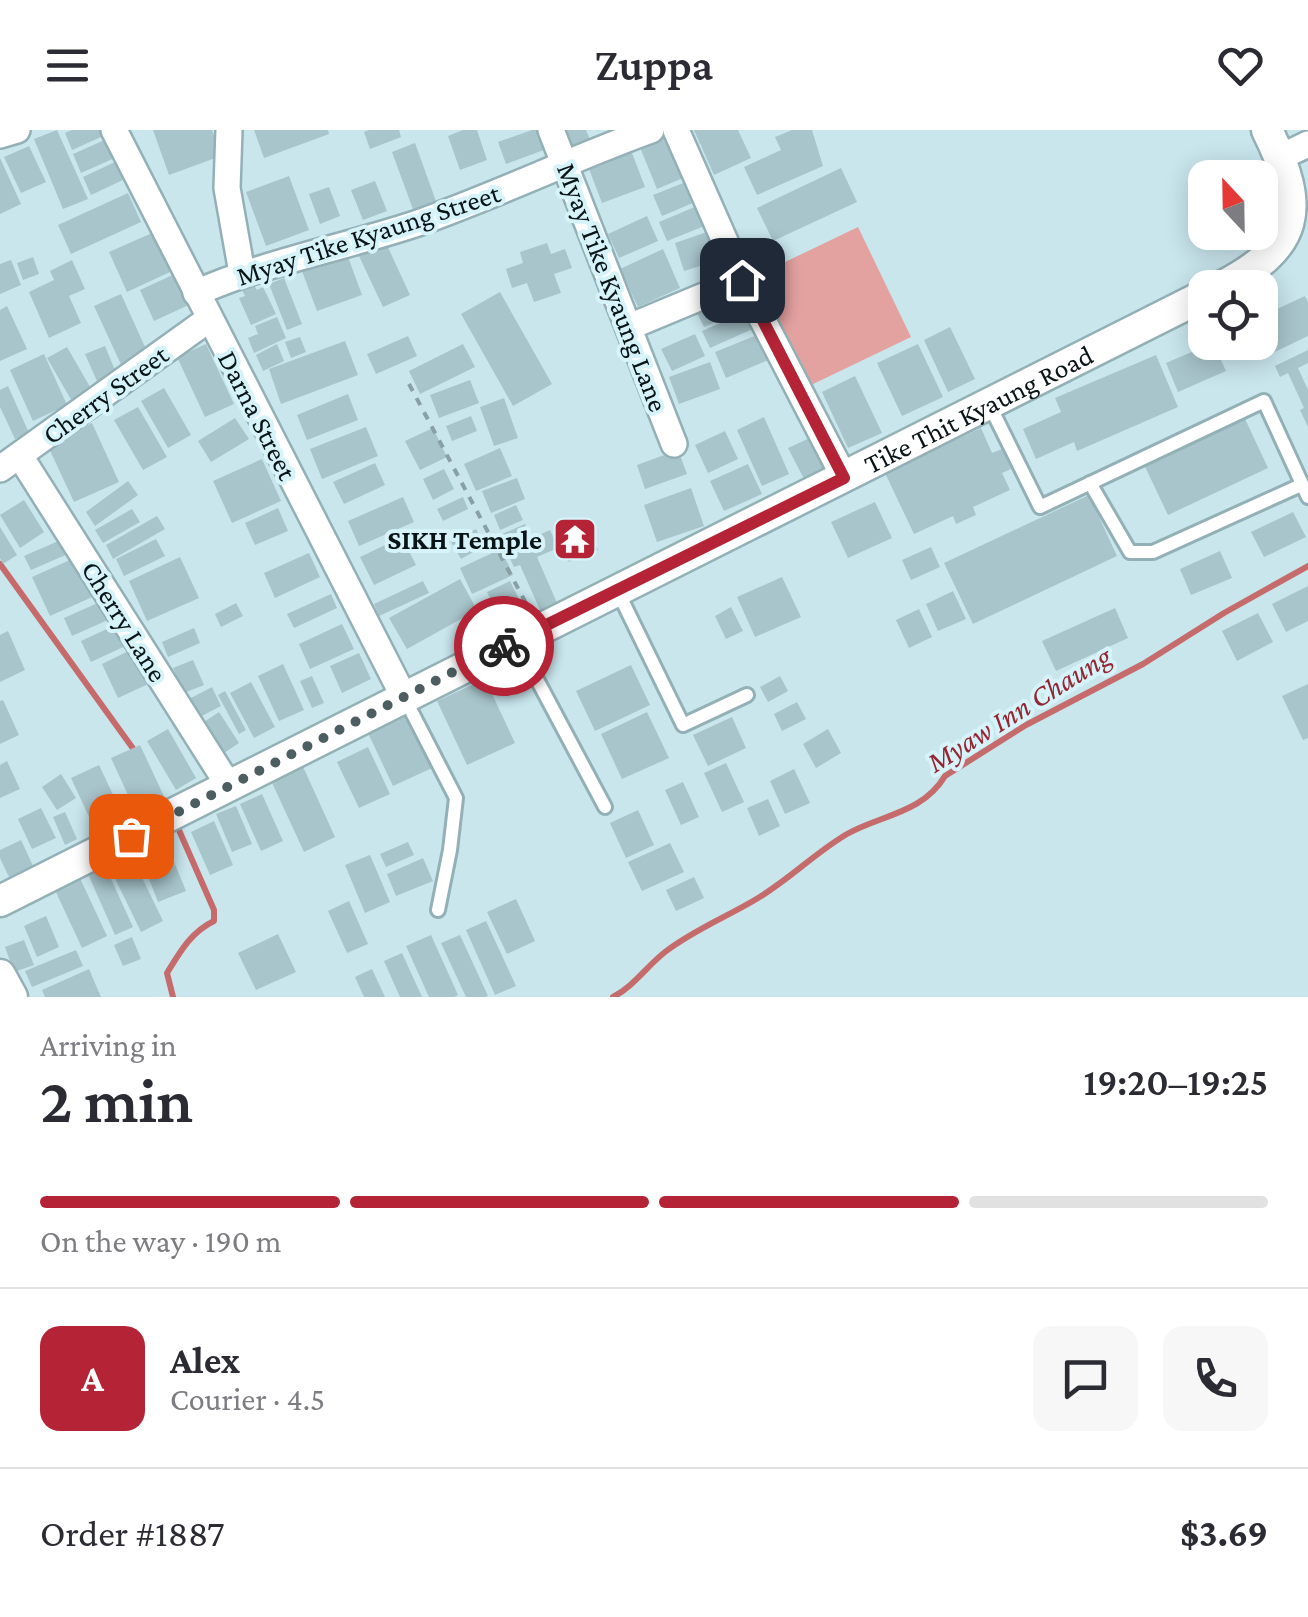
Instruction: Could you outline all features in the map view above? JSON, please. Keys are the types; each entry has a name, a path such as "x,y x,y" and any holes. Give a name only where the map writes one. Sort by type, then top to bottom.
{"street":[{"path":"0,135 17,130"},
{"name":"Darna Street","path":"114,130 405,698"},
{"path":"229,130 227,188 242,273"},
{"name":"Myay Tike Kyaung Lane","path":"551,130 674,444"},
{"path":"676,130 742,280 844,478"},
{"name":"Myay Tike Kyaung Street","path":"196,293 242,273 321,254 416,224 637,132"},
{"path":"1249,270 1266,259 1289,226 1291,185 1285,144"},
{"path":"629,327 742,280"},
{"name":"Tike Thit Kyaung Road","path":"0,902 1188,304"},
{"name":"Cherry Street","path":"10,462 209,319"},
{"name":"Cherry Lane","path":"10,462 230,786"},
{"path":"0,975 12,997"}],"lane":[{"path":"990,404 1040,507 1264,401 1304,491 1153,552 1130,552 1090,484"},
{"path":"617,590 683,725 747,695"},
{"path":"528,634 606,807"},
{"path":"405,698 456,798 438,910"}],"path":[{"path":"410,384 528,634"}],"shaded area":[{"path":"858,227 911,337 809,386 756,276"}],"building":[{"path":"57,130 88,199 63,209 34,139"},
{"path":"106,130 108,134 72,150 65,133"},
{"path":"153,130 212,130 221,156 169,175"},
{"path":"254,130 328,130 329,134 264,158"},
{"path":"399,130 401,137 370,149 364,132"},
{"path":"477,130 487,160 460,170 448,136"},
{"path":"532,130 546,130 552,147 506,164 498,142"},
{"path":"562,130 586,130 591,142 569,150"},
{"path":"670,130 688,176 657,189 637,140"},
{"path":"694,130 738,130 751,158 714,175"},
{"path":"792,130 812,130 823,166 757,195 744,167 781,150 775,137"},
{"path":"109,138 117,157 81,173 73,154"},
{"path":"415,143 437,204 414,212 392,152"},
{"path":"629,145 645,187 602,203 586,161"},
{"path":"29,146 46,182 21,193 4,157"},
{"path":"0,158 21,204 0,214"},
{"path":"117,161 125,179 91,195 83,177"},
{"path":"841,168 857,202 773,241 757,208"},
{"path":"289,176 309,230 266,246 246,192"},
{"path":"691,180 700,200 662,216 653,195"},
{"path":"375,181 387,211 363,220 351,190"},
{"path":"329,187 340,216 320,224 309,194"},
{"path":"128,193 141,222 71,254 58,225"},
{"path":"714,199 722,219 667,241 659,222"},
{"path":"647,216 658,241 619,258 608,234"},
{"path":"707,232 716,261 684,271 675,243"},
{"path":"152,233 170,272 127,292 109,252"},
{"path":"386,243 410,295 383,307 359,256"},
{"path":"547,243 551,254 565,249 572,268 554,274 561,293 534,302 527,283 512,288 506,269 523,263 520,252"},
{"path":"344,246 362,295 317,311 299,263"},
{"path":"663,249 680,288 638,307 620,269"},
{"path":"33,257 39,274 23,280 17,263"},
{"path":"11,260 21,285 0,294 0,264"},
{"path":"72,260 85,289 69,296 81,323 49,338 29,292 54,280 50,271"},
{"path":"179,272 193,303 154,321 140,290"},
{"path":"284,278 302,324 287,330 269,284"},
{"path":"251,279 257,290 263,287 276,314 251,325 239,298 245,296 239,284"},
{"path":"735,285 746,308 704,327 693,305"},
{"path":"500,292 552,384 513,406 461,314"},
{"path":"121,294 150,358 124,371 94,306"},
{"path":"1305,296 1308,303 1308,336 1278,350 1278,309"},
{"path":"7,306 27,349 0,361 0,310"},
{"path":"750,310 757,327 710,348 702,331"},
{"path":"277,317 286,338 254,353 248,338 258,334 255,326"},
{"path":"950,327 975,379 948,392 924,340"},
{"path":"762,333 773,358 726,378 715,352"},
{"path":"695,334 705,356 672,371 661,349"},
{"path":"408,336 417,356 376,374 367,354"},
{"path":"300,337 306,352 291,358 285,342"},
{"path":"345,341 358,375 281,404 269,369"},
{"path":"206,344 234,404 205,417 177,357"},
{"path":"277,344 284,361 263,371 256,355"},
{"path":"463,344 475,367 420,394 409,371"},
{"path":"918,344 943,397 902,416 877,363"},
{"path":"105,346 119,380 100,388 85,354"},
{"path":"67,347 93,392 73,403 47,358"},
{"path":"1308,350 1308,363 1298,368 1308,390 1308,427 1288,373 1280,377 1275,366"},
{"path":"44,354 67,405 33,421 10,370"},
{"path":"1188,354 1188,360 1221,360 1226,371 1178,392 1166,363"},
{"path":"1156,355 1178,407 1077,451 1074,442 1036,459 1023,429 1061,412 1055,398"},
{"path":"710,362 720,389 679,404 669,377"},
{"path":"855,376 882,433 848,448 822,392"},
{"path":"470,380 479,403 439,418 430,395"},
{"path":"8,386 29,433 15,439 0,407 0,390"},
{"path":"164,388 191,435 168,448 141,401"},
{"path":"348,394 358,420 307,440 297,415"},
{"path":"504,398 518,438 494,446 480,407"},
{"path":"1239,406 1268,468 1168,515 1139,454"},
{"path":"138,407 167,457 143,470 114,420"},
{"path":"471,416 477,431 452,441 446,426"},
{"path":"764,417 789,474 762,486 737,430"},
{"path":"235,418 249,439 211,462 198,441"},
{"path":"92,423 119,482 74,502 47,444"},
{"path":"366,427 378,456 322,479 310,449"},
{"path":"433,428 447,457 420,470 405,441"},
{"path":"981,428 992,453 1002,449 1011,469 1002,473 1010,490 973,507 976,515 956,524 953,516 914,534 885,473"},
{"path":"725,431 738,459 708,473 695,445"},
{"path":"814,436 828,467 804,479 788,448"},
{"path":"500,448 512,476 476,491 464,464"},
{"path":"678,450 687,474 645,489 637,465"},
{"path":"262,459 281,501 232,523 213,481"},
{"path":"375,463 385,485 344,504 333,482"},
{"path":"748,464 762,494 724,511 710,481"},
{"path":"444,469 454,489 433,500 423,479"},
{"path":"517,478 525,499 491,513 482,491"},
{"path":"128,481 138,495 95,526 86,512"},
{"path":"691,488 704,526 657,542 644,505"},
{"path":"1089,495 1117,556 973,624 944,563"},
{"path":"403,497 414,522 359,546 348,521"},
{"path":"463,497 468,509 443,521 437,509"},
{"path":"24,500 44,532 20,548 0,515"},
{"path":"875,502 892,538 848,558 831,522"},
{"path":"516,505 523,520 500,530 494,515"},
{"path":"278,508 288,531 255,545 245,523"},
{"path":"132,509 140,522 103,543 95,530"},
{"path":"1293,512 1306,537 1264,557 1251,532"},
{"path":"157,516 165,529 113,559 106,545"},
{"path":"587,523 598,550 568,562 557,536"},
{"path":"525,524 530,536 507,546 502,534"},
{"path":"0,527 17,555 3,564 0,558"},
{"path":"476,529 484,546 461,559 451,542"},
{"path":"550,530 558,548 537,557 557,603 540,610 520,565 514,567 506,550"},
{"path":"402,537 416,565 374,585 360,557"},
{"path":"63,539 70,553 31,570 24,556"},
{"path":"156,539 165,556 124,576 116,559"},
{"path":"931,547 940,567 911,580 902,560"},
{"path":"501,549 513,575 472,594 460,568"},
{"path":"1220,551 1232,578 1191,595 1180,569"},
{"path":"309,553 320,577 275,598 264,573"},
{"path":"81,555 99,594 50,616 32,577"},
{"path":"180,557 199,598 147,621 129,581"},
{"path":"782,577 801,617 755,637 737,597"},
{"path":"460,579 477,610 407,649 389,618"},
{"path":"423,581 429,593 379,616 374,604"},
{"path":"510,581 529,619 506,630 487,592"},
{"path":"1308,586 1308,621 1286,632 1272,604"},
{"path":"953,591 966,619 938,631 926,604"},
{"path":"331,594 337,608 294,628 287,614"},
{"path":"102,601 110,619 72,636 64,618"},
{"path":"236,603 243,616 221,627 215,614"},
{"path":"731,607 743,631 726,639 715,616"},
{"path":"1115,608 1128,638 1056,671 1042,641"},
{"path":"919,609 932,637 909,648 896,620"},
{"path":"1258,613 1273,642 1237,661 1222,631"},
{"path":"124,621 134,642 91,662 81,641"},
{"path":"342,624 354,649 310,669 299,644"},
{"path":"194,628 200,643 168,657 162,642"},
{"path":"8,631 25,670 0,682 0,635"},
{"path":"141,645 157,680 118,698 102,664"},
{"path":"359,653 371,679 342,693 330,666"},
{"path":"193,660 204,685 184,693 173,668"},
{"path":"283,664 304,710 279,721 258,676"},
{"path":"631,665 650,705 595,731 576,691"},
{"path":"312,676 324,703 312,708 300,681"},
{"path":"780,676 788,691 768,702 760,687"},
{"path":"485,679 515,743 467,765 437,701"},
{"path":"251,682 275,727 254,738 230,693"},
{"path":"1308,684 1308,738 1303,740 1282,696"},
{"path":"212,687 221,706 198,718 189,699"},
{"path":"225,691 246,730 239,734 218,695"},
{"path":"3,700 19,735 0,744 0,701"},
{"path":"797,702 806,719 782,731 774,714"},
{"path":"219,712 239,743 224,753 204,722"},
{"path":"647,712 669,758 622,779 601,734"},
{"path":"407,715 432,768 393,786 368,733"},
{"path":"732,717 746,748 708,766 693,735"},
{"path":"168,729 196,778 176,790 147,741"},
{"path":"828,729 841,753 816,768 803,744"},
{"path":"140,745 168,805 139,819 111,758"},
{"path":"368,747 390,794 359,808 337,762"},
{"path":"300,760 335,837 304,852 268,774"},
{"path":"7,761 20,789 0,798 0,765"},
{"path":"726,763 744,802 722,812 704,773"},
{"path":"99,765 124,818 96,832 71,778"},
{"path":"794,769 810,803 785,814 770,781"},
{"path":"61,774 76,798 57,810 42,787"},
{"path":"683,782 699,817 681,825 665,790"},
{"path":"262,794 283,841 261,851 240,804"},
{"path":"768,799 780,826 759,836 747,808"},
{"path":"236,806 252,844 232,852 216,814"},
{"path":"41,808 56,838 32,849 18,819"},
{"path":"638,810 654,845 626,858 610,823"},
{"path":"65,812 77,839 65,845 53,817"},
{"path":"214,821 233,865 210,875 191,832"},
{"path":"21,840 33,866 9,877 0,850"},
{"path":"408,842 414,855 386,867 380,854"},
{"path":"670,843 684,872 642,891 628,862"},
{"path":"168,847 186,891 158,902 141,858"},
{"path":"370,855 390,902 365,913 345,865"},
{"path":"423,858 433,881 396,896 387,874"},
{"path":"134,861 163,921 141,932 112,872"},
{"path":"105,866 133,927 115,935 88,874"},
{"path":"79,876 107,936 82,948 54,888"},
{"path":"694,877 704,898 676,911 666,890"},
{"path":"516,899 535,941 507,954 487,912"},
{"path":"349,901 368,944 347,953 328,911"},
{"path":"46,916 59,947 37,957 24,926"},
{"path":"486,921 516,986 495,995 466,930"},
{"path":"278,934 296,972 256,990 238,953"},
{"path":"431,935 458,995 454,997 429,997 406,946"},
{"path":"460,935 488,996 466,997 441,943"},
{"path":"132,937 141,959 123,966 114,945"},
{"path":"24,940 34,965 14,972 5,947"},
{"path":"76,950 83,966 32,987 25,971"},
{"path":"402,953 422,997 400,997 384,961"},
{"path":"89,969 101,997 45,997 42,990"},
{"path":"372,969 385,997 364,997 355,977"}],"waterway":[{"path":"0,564 137,754"},
{"name":"Myaw Inn Chaung","path":"613,997 675,944 765,893 847,834 913,806 945,776 1026,725 1143,664 1308,566"},
{"path":"173,997 167,973 192,937 214,921 214,910 175,821"}],"way so far":[{"path":"131,836 504,646"}],"place":[{"name":"SIKH Temple","path":"575,539"}],"route":[{"path":"504,646 844,478 742,280"}]}
